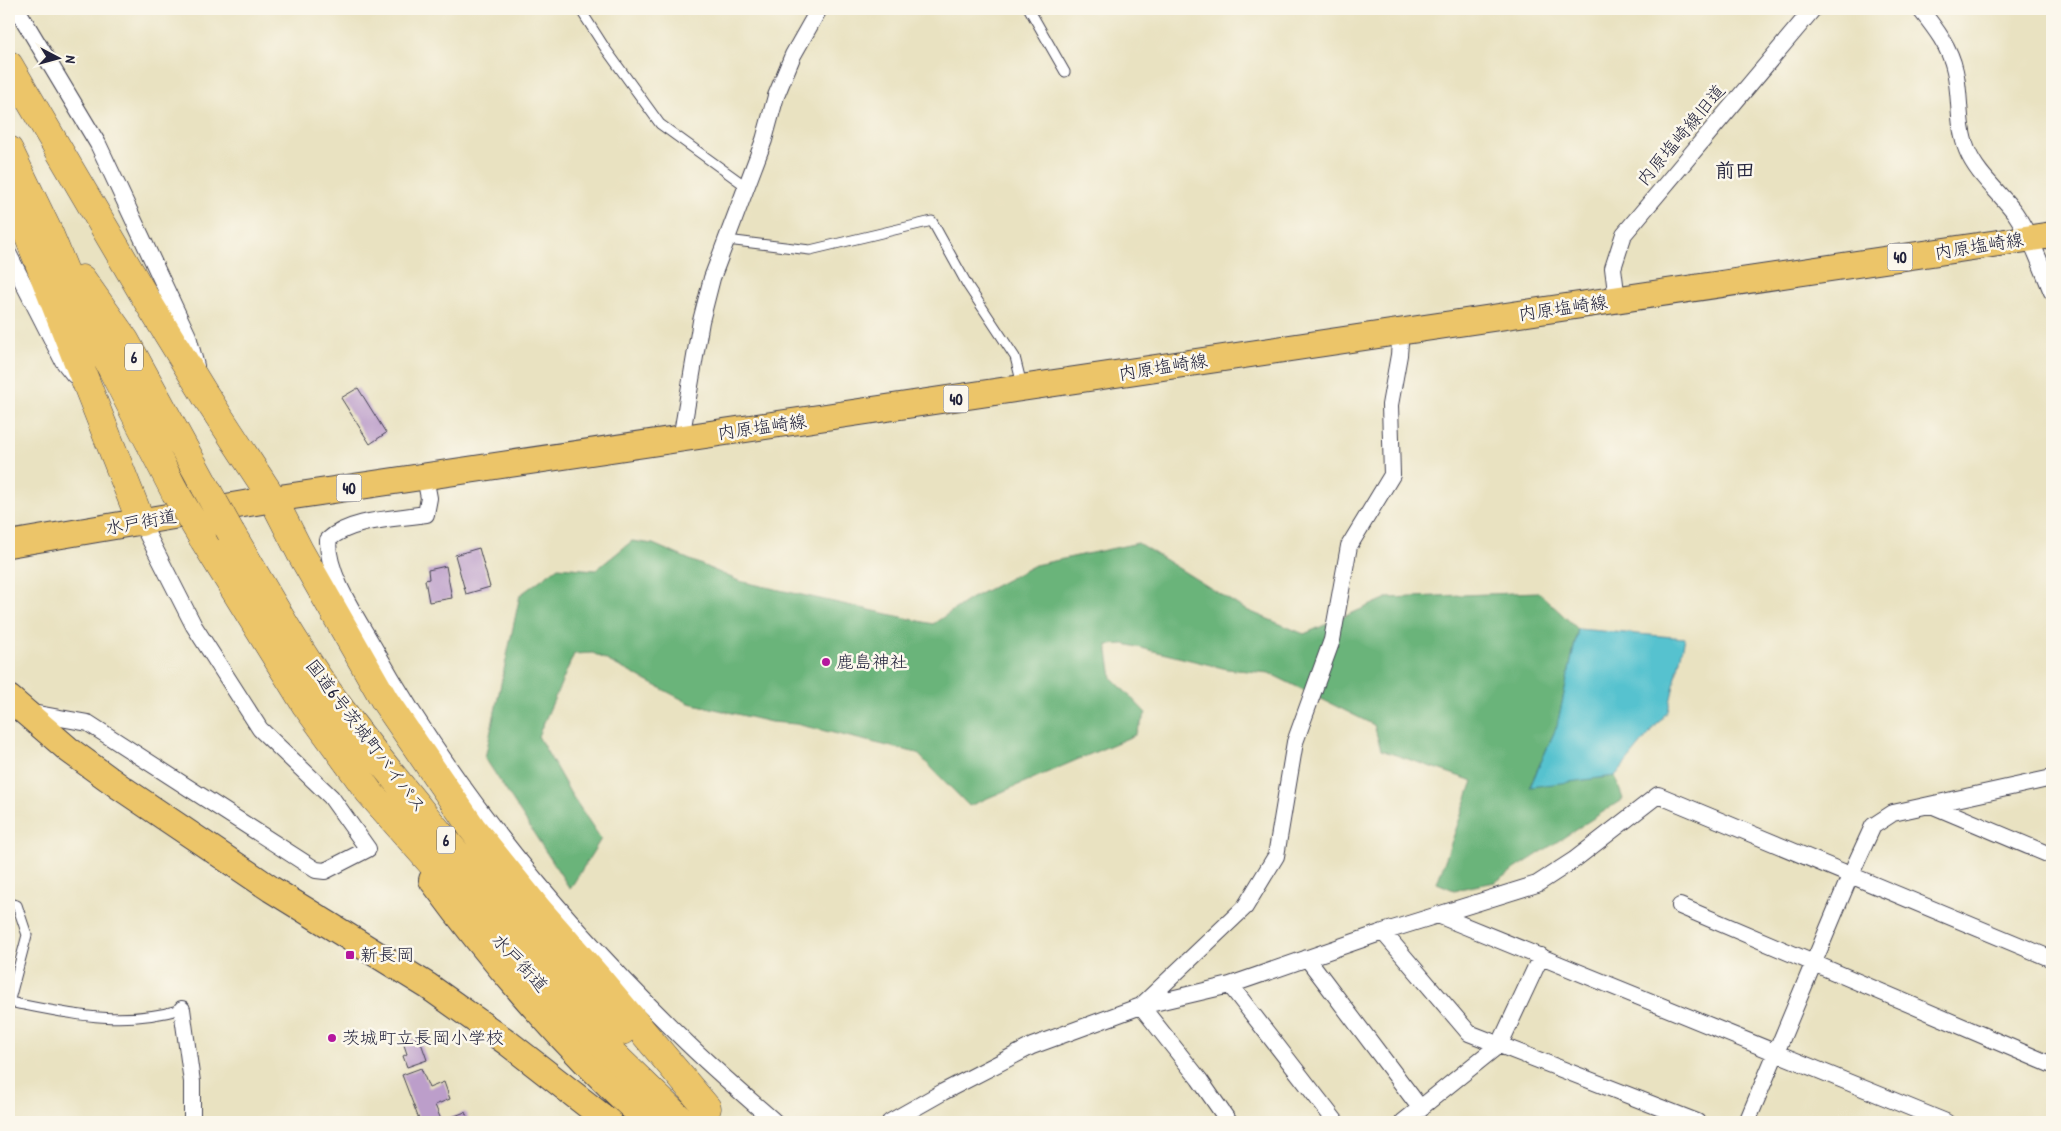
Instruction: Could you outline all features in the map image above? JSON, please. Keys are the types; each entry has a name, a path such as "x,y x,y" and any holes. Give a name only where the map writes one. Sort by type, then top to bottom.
{"highway":[{"path":"9,65 204,395 273,499 300,552 386,700 472,828 539,912 715,1115"},
{"name":"国道6号茨城町バイパス","path":"9,150 49,233 77,301 175,492 305,704 369,792"},
{"path":"9,186 141,522"},
{"name":"国道6号茨城町バイパス","path":"49,233 125,340 231,533 336,703 390,773 493,896 547,956 614,1023 715,1115"},
{"name":"水戸街道","path":"369,792 520,964 683,1122"}],"main road":[{"name":"内原塩崎線","path":"273,499 1023,389 1401,330 1617,300 2041,236"},
{"name":"水戸街道","path":"9,544 273,499"},
{"path":"16,705 70,750 166,819 318,919 428,986 508,1043 609,1122"},
{"path":"369,792 459,916 499,965 556,1030 648,1122"}],"street":[{"path":"17,9 98,144 188,336 204,395"},
{"path":"682,439 702,321 712,278 764,140 776,96 801,41 819,9"},
{"name":"内原塩崎線旧道","path":"1617,300 1613,268 1624,234 1813,9"},
{"path":"1920,9 1942,37 1951,55 1956,72 1962,134 1967,150 1976,167 2041,236 2052,292"},
{"path":"9,255 63,362 90,389"},
{"path":"1141,1006 1245,908 1276,856 1295,742 1332,640 1348,546 1392,475 1390,405 1399,355 1401,330"},
{"path":"425,477 428,498 426,514 353,526 338,530 328,540 332,567 360,623 391,680 428,737 474,803 522,865 609,963 680,1037 775,1122"},
{"path":"16,705 88,723 316,870 325,871 368,849 331,797 260,729 194,626 141,522"},
{"path":"1747,1122 1850,876 1873,826 1893,814 2052,778"},
{"path":"890,1122 1032,1046 1141,1006 1230,985 1383,932 1537,884 1574,860 1658,795 2052,959"},
{"path":"1931,805 2052,856"},
{"path":"1680,906 2052,1065"},
{"path":"1438,915 1946,1122"},
{"path":"1383,932 1469,1033 1697,1122"},
{"path":"1403,1122 1500,1044 1541,956"},
{"path":"1307,958 1421,1109"},
{"path":"1230,985 1336,1122"},
{"path":"1141,1006 1199,1079 1229,1122"},
{"path":"182,1009 192,1082 192,1122"}],"lane":[{"path":"580,9 605,48 660,124 747,187"},
{"path":"1029,9 1065,72"},
{"path":"727,240 810,250 932,221 968,286 1015,358 1023,389"},
{"path":"9,903 17,905 27,935 9,1002 74,1016 116,1020 182,1009"}],"green space":[{"path":"632,541 653,544 739,581 933,624 970,599 1035,565 1138,543 1244,609 1304,634 1387,598 1538,592 1578,629 1557,726 1530,786 1615,776 1623,799 1495,882 1454,890 1437,883 1473,781 1381,750 1374,725 1269,673 1227,669 1125,644 1107,645 1112,678 1146,713 1135,735 969,806 917,753 796,724 771,722 689,703 593,653 574,654 538,736 571,794 601,839 570,889 485,758 520,595 558,567 596,570"}],"water":[{"path":"1578,629 1685,638 1668,711 1615,776 1530,787 1557,726"}],"building":[{"path":"358,388 386,433 370,444 341,398"},
{"path":"479,548 490,587 466,594 455,555"},
{"path":"446,566 452,598 429,602 425,580 429,579 428,570"},
{"path":"419,1037 427,1060 407,1067 403,1056 407,1054 403,1042"},
{"path":"421,1068 429,1088 444,1082 450,1099 435,1105 442,1122 420,1122 402,1075"},
{"path":"465,1112 470,1122 448,1122 447,1119"}],"place":[{"name":"鹿島神社","path":"826,662"},
{"name":"新長岡","path":"350,955"},
{"name":"茨城町立長岡小学校","path":"332,1038"}],"district":[{"name":"前田","path":"1735,170"}]}
